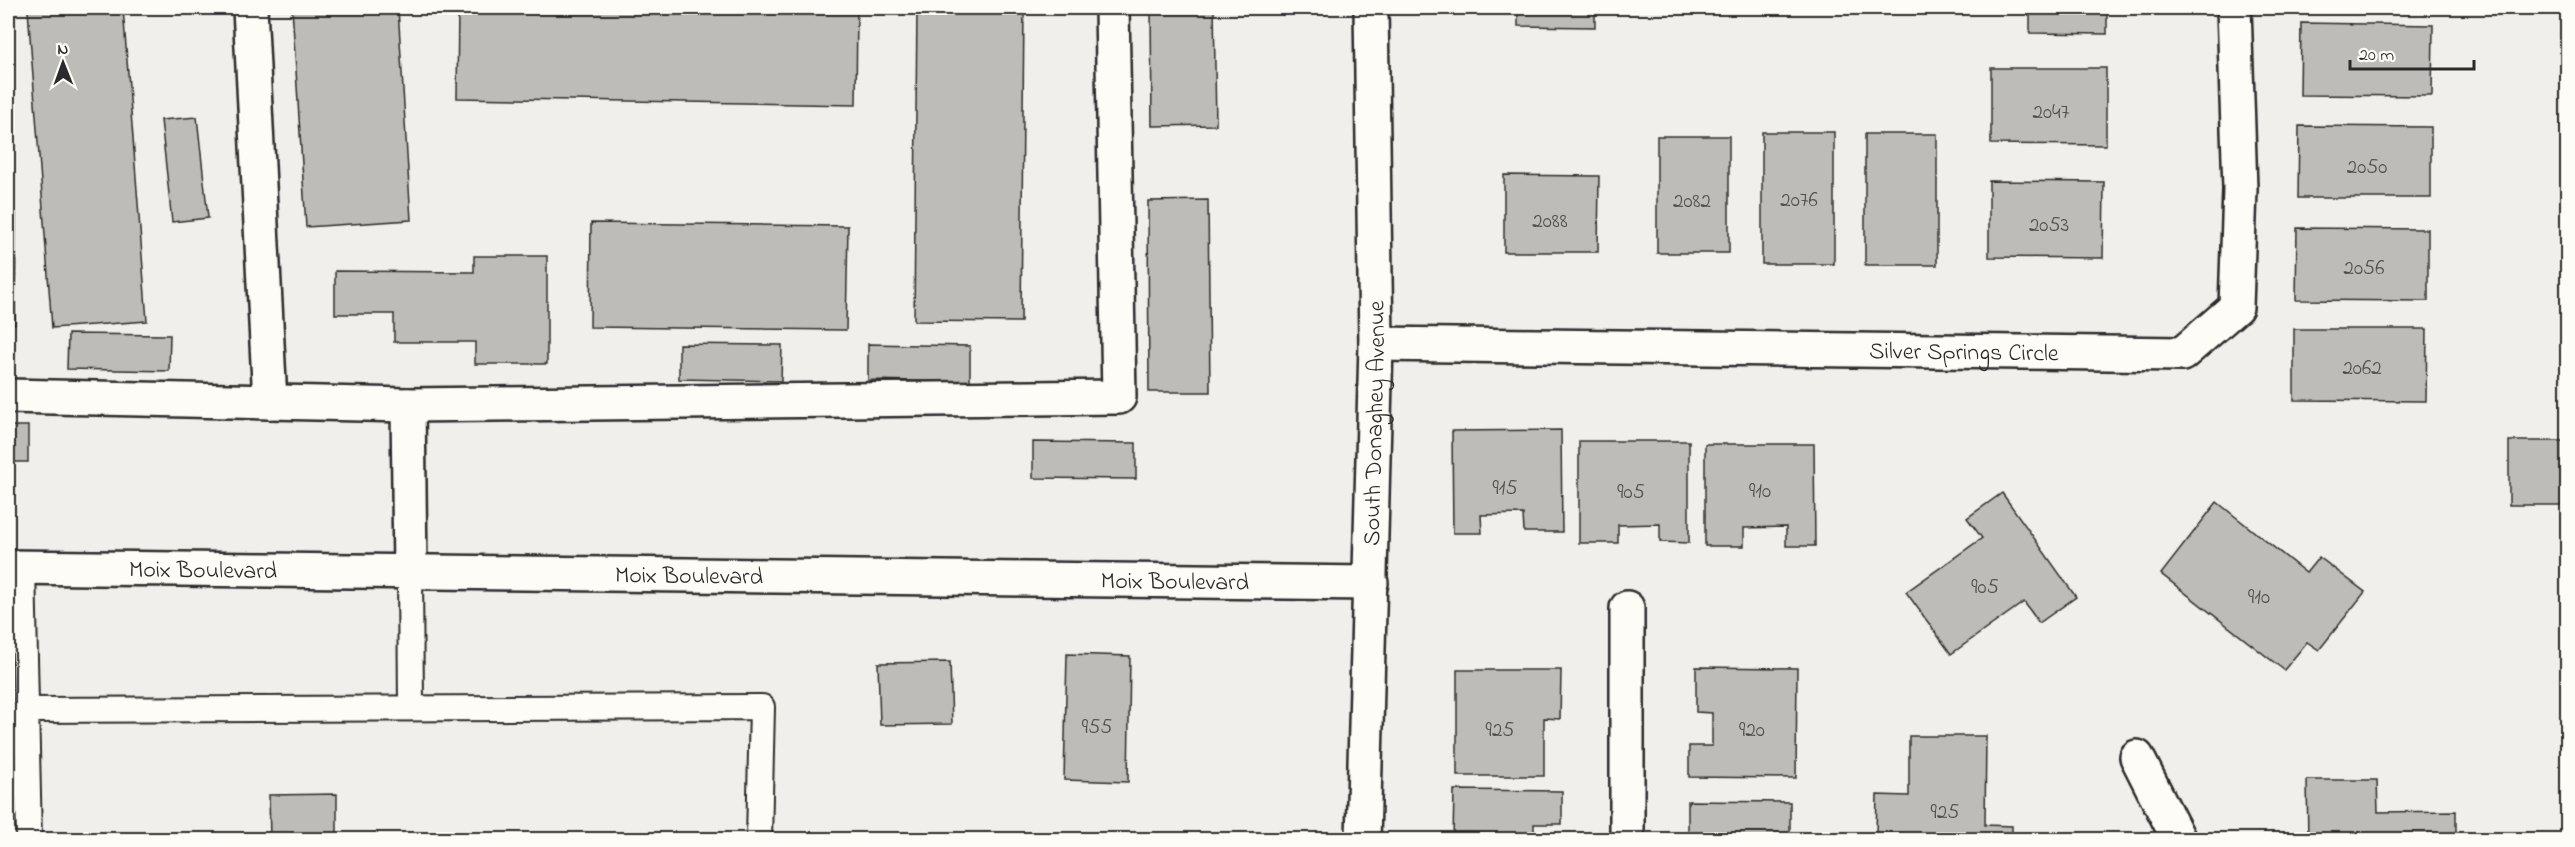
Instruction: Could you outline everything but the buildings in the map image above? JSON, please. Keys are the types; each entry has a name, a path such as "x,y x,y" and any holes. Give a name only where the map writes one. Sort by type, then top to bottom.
{"street":[{"path":"250,8 270,402"},
{"path":"8,396 408,405 1119,397 1112,8"},
{"name":"South Donaghey Avenue","path":"1363,840 1376,344 1371,8"},
{"name":"Silver Springs Circle","path":"1376,344 2182,354 2236,308 2240,189 2234,8"},
{"path":"408,405 410,570"},
{"name":"Moix Boulevard","path":"15,567 410,570 1371,584"},
{"path":"1627,608 1627,840"},
{"path":"2137,757 2179,840"}],"lane":[{"path":"15,567 26,710 29,840"},
{"path":"410,570 411,708"},
{"path":"26,710 762,706 759,840"}]}
